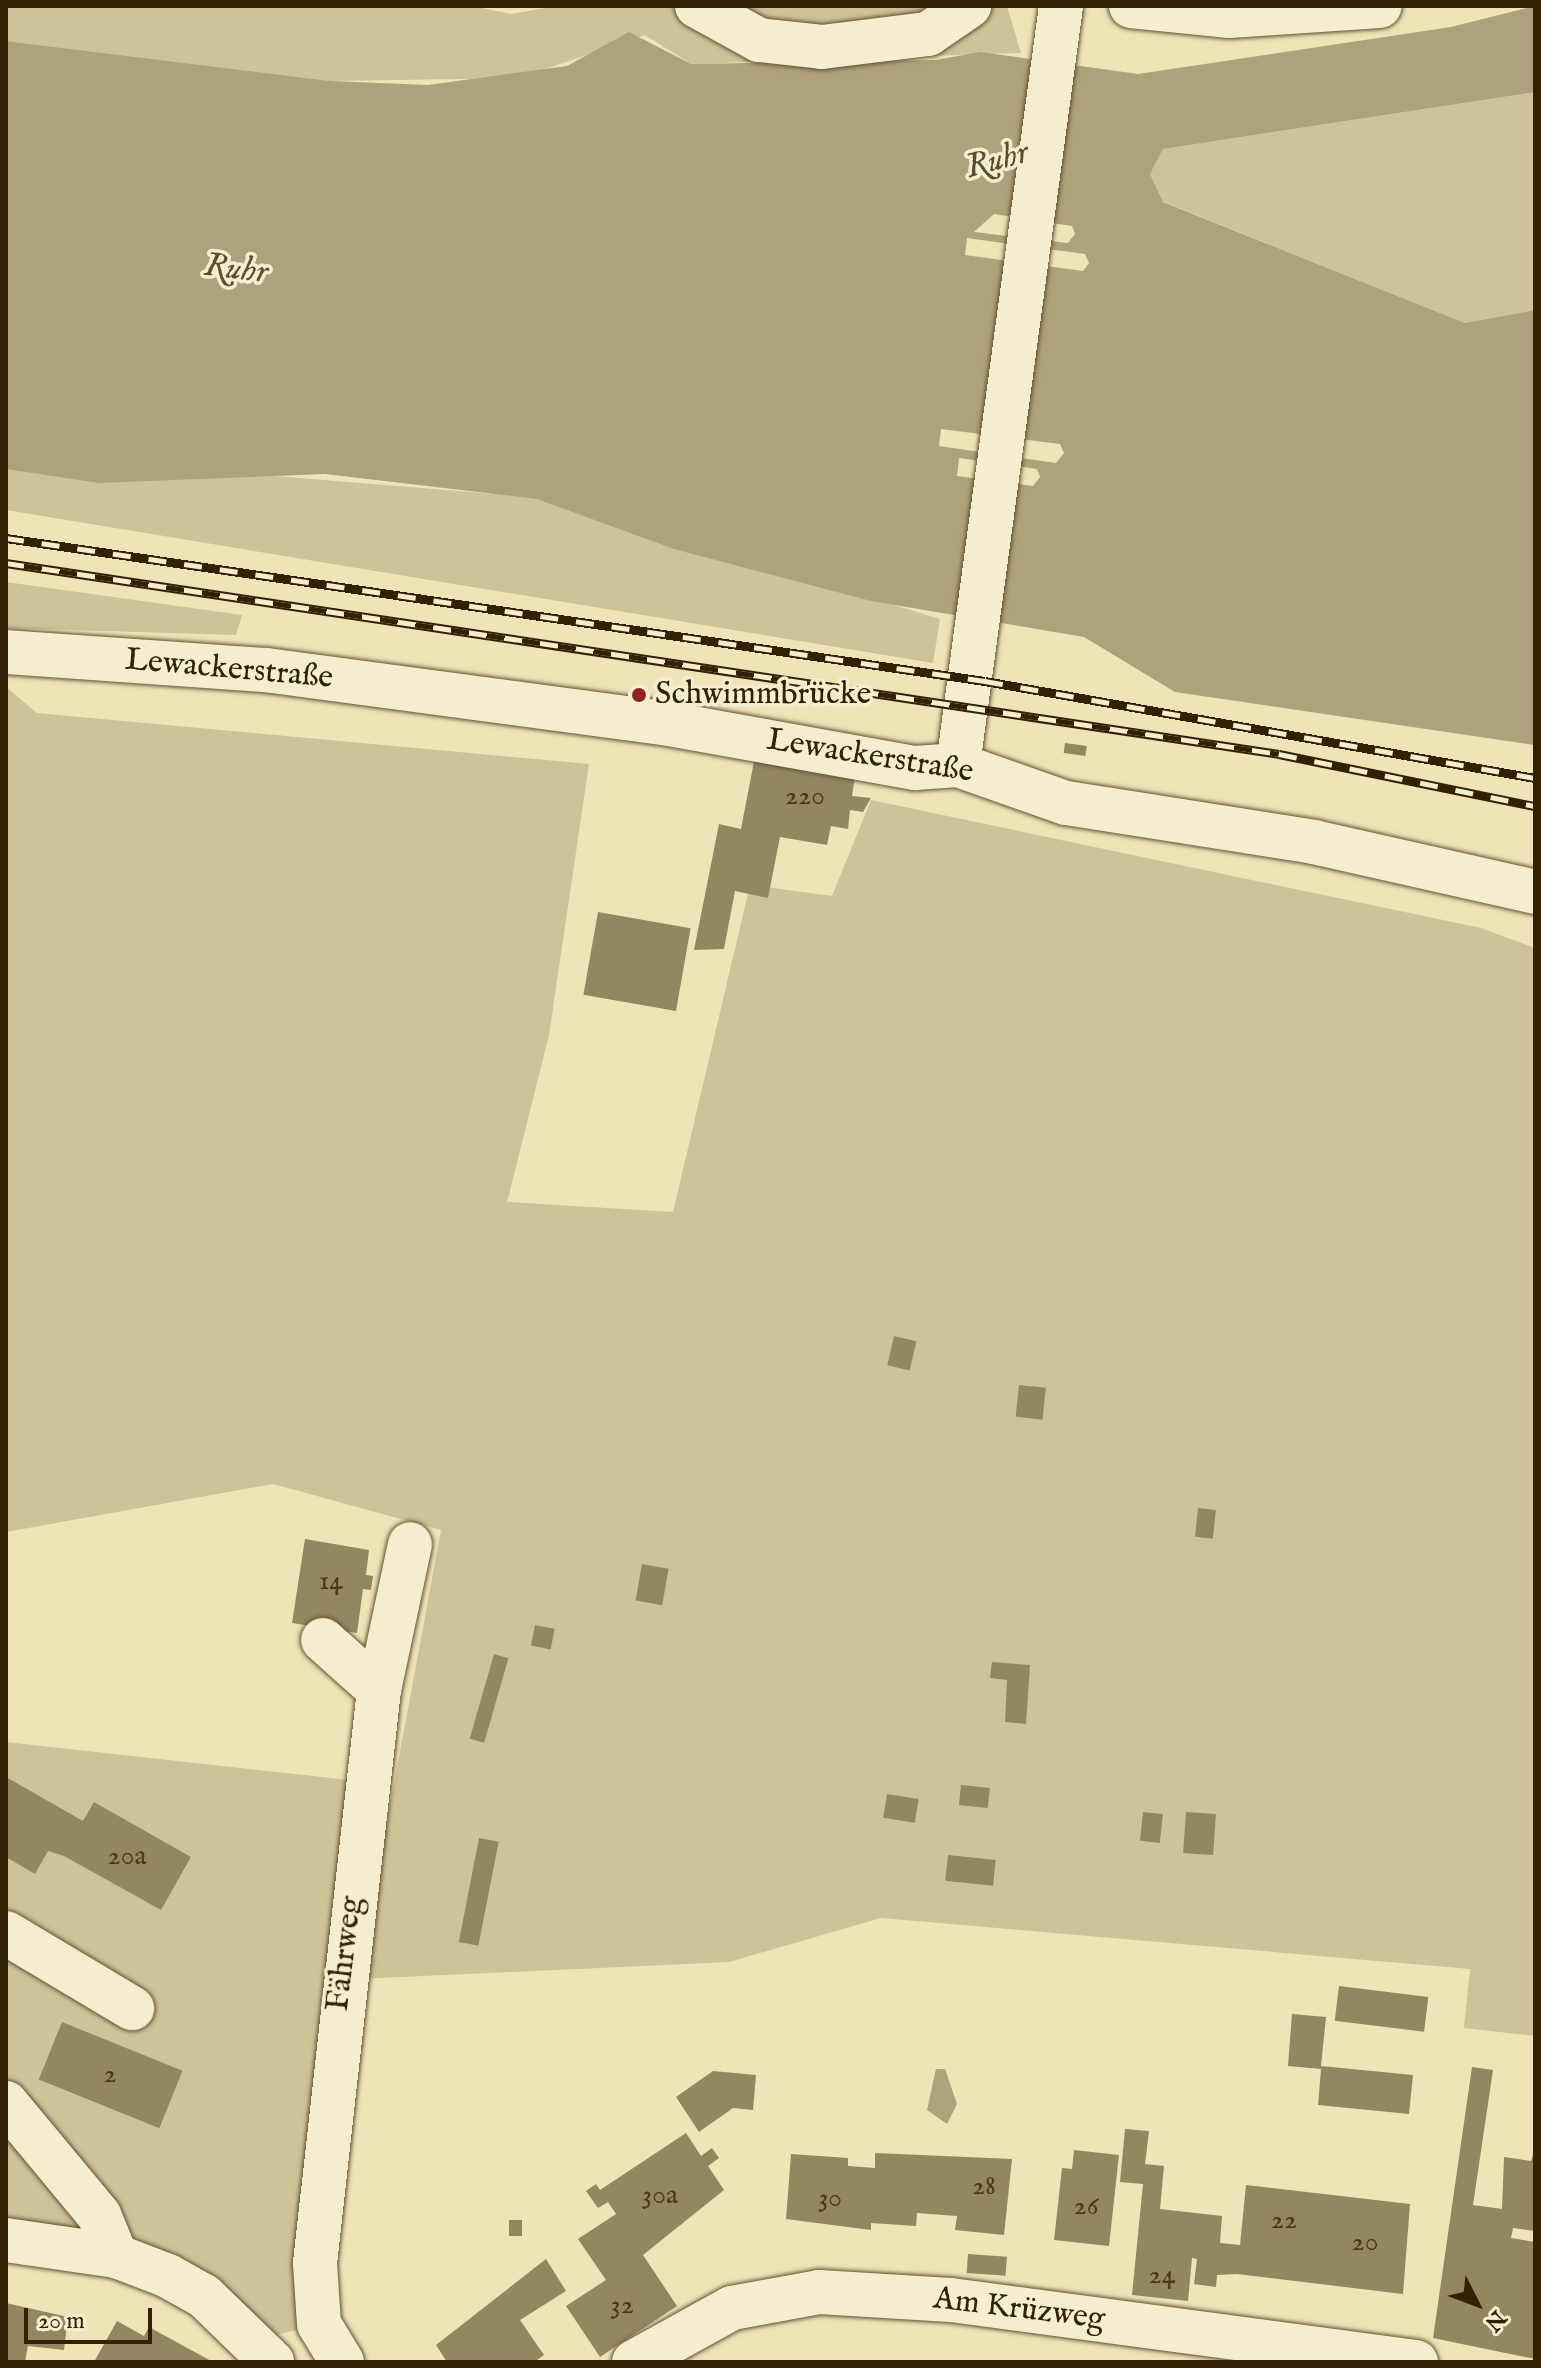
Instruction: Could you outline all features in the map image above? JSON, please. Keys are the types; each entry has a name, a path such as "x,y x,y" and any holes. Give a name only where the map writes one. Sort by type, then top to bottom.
{"street":[{"path":"697,6 759,40 822,47 916,38 969,6"},
{"path":"1131,8 1229,16 1380,6"},
{"path":"958,765 972,642 1058,27"},
{"name":"Lewackerstraße","path":"6,652 266,670 664,723 915,768 958,765 1066,803 1314,842 1535,892"},
{"name":"Fährweg","path":"342,2362 319,2324 315,2263 379,1690 410,1544"},
{"path":"323,1640 379,1690"},
{"path":"6,1933 132,2008"},
{"path":"6,2103 99,2215 116,2256"},
{"path":"6,2240 116,2256 204,2296 272,2362"},
{"name":"Am Krüzweg","path":"634,2362 732,2308 819,2292 951,2300 1416,2362"}],"shaded area":[{"path":"6,6 472,6 511,14 557,6 1007,6 1021,53 691,64 645,35 519,78 330,81 6,41"},
{"path":"1535,92 1535,310 1465,323 1162,201 1150,174 1163,149"},
{"path":"6,454 543,498 940,619 933,663 6,510"},
{"path":"6,582 242,615 236,635 6,628"},
{"path":"6,687 37,713 589,764 549,1035 507,1202 673,1212 750,885 832,896 871,800 1481,928 1535,948 1535,2036 1464,2028 1470,1969 881,1918 729,1962 358,1979 441,1530 273,1484 6,1532"},
{"path":"6,1742 367,1782 319,2324 253,2341 204,2296 6,2241"}],"water":[{"name":"Ruhr","path":"1535,6 1535,92 1163,149 1150,174 1163,202 1465,323 1535,310 1535,745 1175,692 1084,637 871,601 674,549 537,499 325,474 99,483 6,469 6,41 330,81 428,85 567,66 629,32 691,64 936,60 980,52 1138,74 1451,27","holes":["994,214 1072,226 1075,234 1068,243 974,232","967,238 1085,254 1089,263 1083,271 965,255","941,429 1060,444 1064,453 1056,463 939,446","959,458 1037,469 1040,477 1033,486 957,476"]},
{"path":"936,2069 945,2069 957,2104 947,2124 927,2110"}],"building":[{"path":"1065,743 1087,746 1085,756 1064,753"},
{"path":"756,751 856,769 852,796 871,798 863,812 850,810 848,829 831,826 827,845 780,837 768,898 735,891 724,949 694,950 719,824 741,829"},
{"path":"598,912 691,928 676,1011 583,995"},
{"path":"894,1336 916,1341 910,1370 887,1365"},
{"path":"1019,1385 1046,1388 1043,1420 1016,1417"},
{"path":"1198,1508 1216,1510 1213,1539 1195,1537"},
{"path":"305,1539 369,1550 366,1575 373,1576 371,1590 363,1589 357,1633 292,1623"},
{"path":"642,1564 669,1569 662,1605 636,1600"},
{"path":"535,1625 555,1629 551,1649 531,1646"},
{"path":"494,1654 508,1658 484,1743 470,1739"},
{"path":"992,1662 1030,1665 1026,1724 1005,1722 1007,1680 990,1678"},
{"path":"6,1777 83,1821 94,1802 191,1857 161,1910 64,1856 48,1851 35,1874 6,1857"},
{"path":"961,1785 990,1788 988,1808 959,1805"},
{"path":"887,1794 919,1799 915,1823 883,1818"},
{"path":"1143,1812 1163,1814 1160,1843 1140,1841"},
{"path":"1186,1812 1216,1814 1213,1855 1183,1853"},
{"path":"479,1838 499,1842 478,1946 459,1942"},
{"path":"948,1855 996,1860 993,1886 945,1881"},
{"path":"1339,1986 1428,1997 1424,2032 1335,2021"},
{"path":"1292,2014 1326,2017 1321,2066 1413,2075 1409,2114 1318,2105 1321,2069 1288,2066"},
{"path":"62,2022 183,2071 159,2128 39,2079"},
{"path":"1472,2067 1493,2070 1473,2205 1502,2209 1504,2157 1531,2161 1535,2147 1535,2231 1513,2228 1511,2238 1535,2242 1535,2359 1433,2338"},
{"path":"713,2071 756,2075 753,2110 733,2108 699,2132 676,2097"},
{"path":"1125,2129 1149,2131 1145,2164 1164,2166 1160,2209 1222,2216 1220,2243 1240,2245 1246,2185 1410,2204 1403,2294 1237,2274 1217,2275 1216,2287 1194,2284 1197,2259 1192,2258 1188,2301 1132,2295 1143,2184 1120,2182"},
{"path":"686,2133 701,2156 712,2148 719,2158 708,2166 724,2190 643,2255 677,2306 600,2357 566,2306 606,2280 578,2239 616,2214 608,2202 598,2208 586,2191 596,2184 600,2190"},
{"path":"1074,2150 1119,2155 1109,2246 1054,2240 1062,2168 1072,2169"},
{"path":"875,2153 1012,2159 1004,2235 955,2230 957,2216 917,2213 916,2226 871,2223 871,2230 786,2219 791,2154 848,2158 848,2166 875,2168"},
{"path":"509,2220 522,2220 522,2236 509,2236"},
{"path":"968,2254 1007,2257 1006,2276 967,2273"},
{"path":"546,2259 566,2291 520,2320 544,2355 534,2362 447,2362 436,2345"},
{"path":"6,2303 68,2317 64,2350 28,2346 25,2362 6,2362"},
{"path":"117,2321 144,2336 149,2327 213,2362 94,2362"}],"railway":[{"path":"6,538 985,681 1535,778"},
{"path":"6,563 1279,754 1535,806"}],"place":[{"name":"Schwimmbrücke","path":"639,695"}]}
